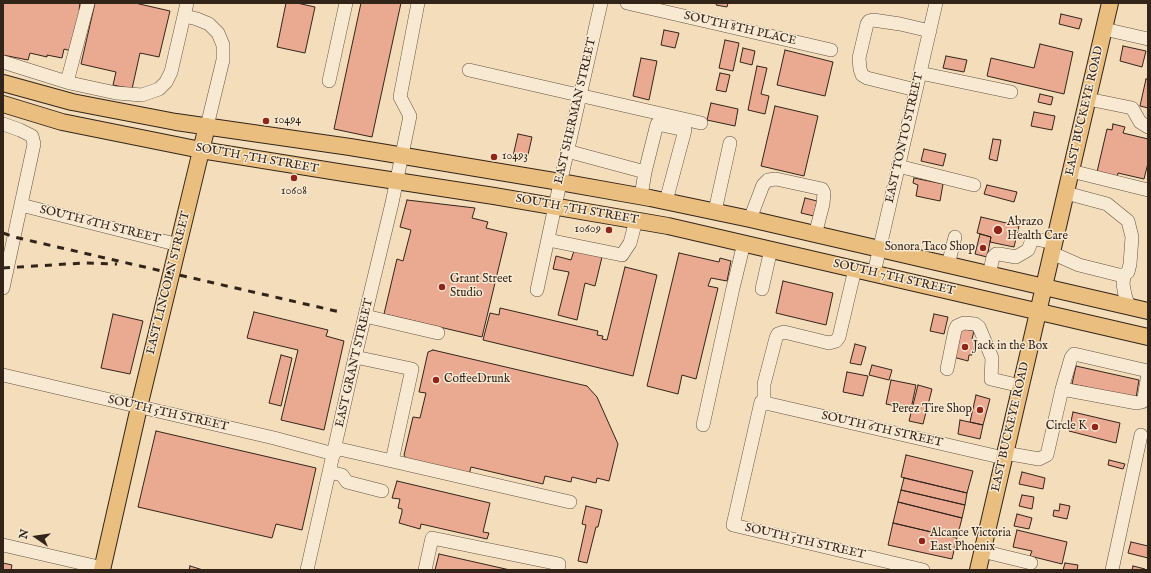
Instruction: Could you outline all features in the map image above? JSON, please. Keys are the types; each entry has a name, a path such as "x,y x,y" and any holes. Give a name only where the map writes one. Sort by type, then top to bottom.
{"main road":[{"name":"EAST BUCKEYE ROAD","path":"978,570 1110,3"},
{"name":"SOUTH 7TH STREET","path":"10,85 97,108 402,156 641,196 750,219 1148,312"},
{"name":"SOUTH 7TH STREET","path":"9,106 62,122 201,150 636,220 771,249 1148,337"},
{"name":"EAST LINCOLN STREET","path":"103,569 139,407 207,126"},
{"path":"744,243 750,219"}],"street":[{"path":"67,82 88,3"},
{"path":"328,81 346,3"},
{"name":"EAST GRANT STREET","path":"307,570 397,181 410,116 400,97 418,3"},
{"name":"EAST SHERMAN STREET","path":"537,290 601,3"},
{"name":"SOUTH 8TH PLACE","path":"627,3 831,50"},
{"name":"EAST TONTO STREET","path":"874,273 936,3"},
{"path":"3,62 67,82 116,92 142,95 159,89 166,82 171,72 186,9"},
{"name":"EAST LINCOLN STREET","path":"186,9 197,19 209,24 218,33 222,45 223,60 207,126"},
{"path":"916,90 867,78 862,74 859,58 866,24 873,20 930,31"},
{"path":"1104,29 1148,39"},
{"path":"469,70 700,123"},
{"path":"920,73 1011,92"},
{"path":"1088,99 1132,108 1140,122 1148,127"},
{"path":"3,124 32,136 34,144 3,288"},
{"path":"641,196 645,172 657,124 685,130 666,201"},
{"path":"714,211 730,143"},
{"path":"567,151 645,172"},
{"path":"898,166 974,185"},
{"path":"1071,171 1148,190"},
{"path":"750,219 763,184 768,180 776,179 822,189 824,193 823,204 815,235"},
{"path":"1066,193 1107,204 1128,221 1132,244 1128,272 1124,275 1124,290 1129,307"},
{"name":"SOUTH 6TH STREET","path":"21,205 179,245"},
{"path":"548,240 622,255 630,243 636,220"},
{"path":"948,265 955,237"},
{"path":"989,275 993,257 996,254 1016,257 1028,250 1032,240 1036,239 1079,265 1124,275"},
{"path":"703,425 744,243"},
{"path":"762,289 771,249"},
{"path":"764,403 764,384 778,334 784,332 829,342 836,341 839,337 855,269"},
{"path":"365,316 438,333"},
{"path":"947,369 957,326 964,323 975,324 979,327 992,358 990,379 1021,386"},
{"name":"SOUTH 6TH STREET","path":"764,403 1004,456 1040,459 1047,455 1062,388 1071,358 1074,354 1148,371"},
{"path":"356,357 412,369 392,461"},
{"path":"1062,388 1137,403 1142,402 1144,398 1148,374"},
{"name":"SOUTH 5TH STREET","path":"3,375 274,438 334,451 392,461 570,502"},
{"name":"SOUTH 5TH STREET","path":"764,403 733,525 923,570"},
{"path":"1112,570 1141,435"},
{"path":"330,472 342,475 347,482 382,491"},
{"path":"425,570 432,538 559,564 558,570"},
{"path":"3,545 103,569"},
{"path":"982,550 1031,562"}],"building":[{"path":"3,3 80,3 80,11 71,51 64,49 62,58 47,55 47,57 30,53 28,60 3,55"},
{"path":"95,3 135,3 170,11 159,57 140,53 132,89 113,85 116,72 81,64"},
{"path":"286,3 297,3 315,7 305,53 277,47"},
{"path":"361,3 401,3 372,137 334,129"},
{"path":"717,3 728,3 727,7 716,5"},
{"path":"1061,14 1082,19 1079,29 1059,24"},
{"path":"664,30 679,33 675,48 661,45"},
{"path":"725,40 739,43 733,71 719,68"},
{"path":"1040,44 1073,52 1064,94 987,76 991,58 1034,68"},
{"path":"1123,46 1146,51 1142,67 1120,61"},
{"path":"743,48 755,51 752,65 740,62"},
{"path":"785,50 833,62 825,96 777,85"},
{"path":"946,56 967,60 964,72 943,68"},
{"path":"641,58 657,61 649,100 633,96"},
{"path":"757,66 767,68 761,94 769,96 765,114 748,110"},
{"path":"720,73 730,75 726,92 716,90"},
{"path":"1146,79 1148,79 1148,108 1140,106"},
{"path":"1040,94 1053,97 1051,105 1038,102"},
{"path":"711,103 738,109 735,126 707,120"},
{"path":"775,106 818,116 804,176 761,166"},
{"path":"1034,112 1055,116 1052,130 1031,126"},
{"path":"1113,124 1125,127 1123,133 1148,139 1148,163 1144,179 1118,173 1117,177 1097,172 1107,129 1112,130"},
{"path":"518,134 532,137 527,159 513,156"},
{"path":"993,139 1001,140 997,161 989,159"},
{"path":"924,149 946,154 943,166 921,161"},
{"path":"914,178 943,184 940,201 916,196 918,185 913,183"},
{"path":"987,185 1017,192 1014,202 984,194"},
{"path":"805,198 817,201 814,216 801,213"},
{"name":"Grant Street Studio","path":"407,200 475,208 472,218 488,222 486,228 507,233 482,337 384,314 397,259 403,261 411,230 400,227"},
{"name":"Abrazo Health Care","path":"981,217 1019,226 1014,247 990,242 991,237 977,233"},
{"name":"Sonora Taco Shop","path":"980,234 991,237 987,257 975,254"},
{"path":"574,251 602,257 595,286 585,283 577,320 558,315 569,272 553,269 556,256 571,260"},
{"path":"679,253 719,262 720,258 731,261 727,281 711,278 708,286 718,288 696,379 682,375 678,394 647,386"},
{"path":"625,267 657,275 633,376 483,340 490,313 499,315 500,308 598,331 597,335 603,336 602,339 607,340"},
{"path":"783,281 833,293 826,325 776,313"},
{"path":"254,312 328,330 326,336 344,341 324,430 281,420 298,350 247,338"},
{"path":"113,314 143,321 130,374 101,368"},
{"path":"934,314 948,317 944,334 930,331"},
{"name":"Jack in the Box","path":"961,328 974,331 972,339 976,340 972,355 969,355 968,361 953,357"},
{"path":"855,344 866,347 861,365 850,363"},
{"path":"433,350 587,386 597,397 618,444 609,481 597,478 596,483 572,477 571,482 545,476 543,484 471,467 469,475 407,460 404,455 413,417 420,418 426,393 419,392 428,352"},
{"path":"281,355 292,358 281,406 269,403"},
{"path":"872,365 892,370 889,380 869,375"},
{"path":"1076,366 1139,380 1136,398 1072,384"},
{"path":"847,372 868,376 863,396 843,392"},
{"path":"891,380 916,385 911,409 886,404"},
{"path":"918,385 932,389 923,424 909,421"},
{"name":"Perez Tire Shop","path":"976,395 990,399 983,425 970,422"},
{"name":"Circle K","path":"1073,412 1120,423 1116,443 1069,431"},
{"path":"960,420 983,425 980,439 958,434"},
{"path":"156,431 316,468 302,530 276,524 272,538 138,507"},
{"path":"906,455 973,471 967,493 901,477"},
{"path":"1109,460 1125,464 1123,469 1108,465"},
{"path":"1022,472 1045,478 1043,489 1019,484"},
{"path":"904,478 967,493 965,505 901,490"},
{"path":"397,481 490,503 483,532 489,533 487,539 421,524 420,529 399,523 402,512 402,509 398,508 400,499 392,498"},
{"path":"901,490 965,505 962,518 898,502"},
{"path":"1022,495 1034,497 1032,509 1019,506"},
{"path":"898,502 962,518 957,538 893,523"},
{"path":"1060,504 1070,506 1067,519 1053,516 1054,510 1059,511"},
{"path":"586,506 602,510 587,563 578,561 586,525 582,524"},
{"path":"1017,514 1032,518 1029,529 1014,526"},
{"name":"Alcance Victoria East Phoenix","path":"893,523 957,538 952,559 888,545"},
{"path":"1017,530 1067,542 1062,564 1030,556 1032,551 1013,547"},
{"path":"1131,542 1148,546 1148,558 1128,553"},
{"path":"439,554 510,570 435,570"},
{"path":"3,563 12,565 11,570 3,570"},
{"path":"1065,563 1078,565 1077,570 1063,570"},
{"path":"190,566 203,570 189,570"},
{"path":"1133,566 1145,569 1145,570 1132,570"}],"railway":[{"path":"3,233 14,237 340,312"},
{"path":"3,268 83,263 117,264"}],"place":[{"name":"10494","path":"266,121"},
{"name":"10493","path":"494,157"},
{"name":"10608","path":"294,178"},
{"name":"10609","path":"609,230"},
{"name":"Abrazo Health Care","path":"998,230"},
{"name":"Sonora Taco Shop","path":"983,248"},
{"name":"Grant Street Studio","path":"442,287"},
{"name":"Jack in the Box","path":"965,347"},
{"name":"CoffeeDrunk","path":"436,380"},
{"name":"Perez Tire Shop","path":"980,410"},
{"name":"Circle K","path":"1095,427"},
{"name":"Alcance Victoria East Phoenix","path":"922,541"}]}
